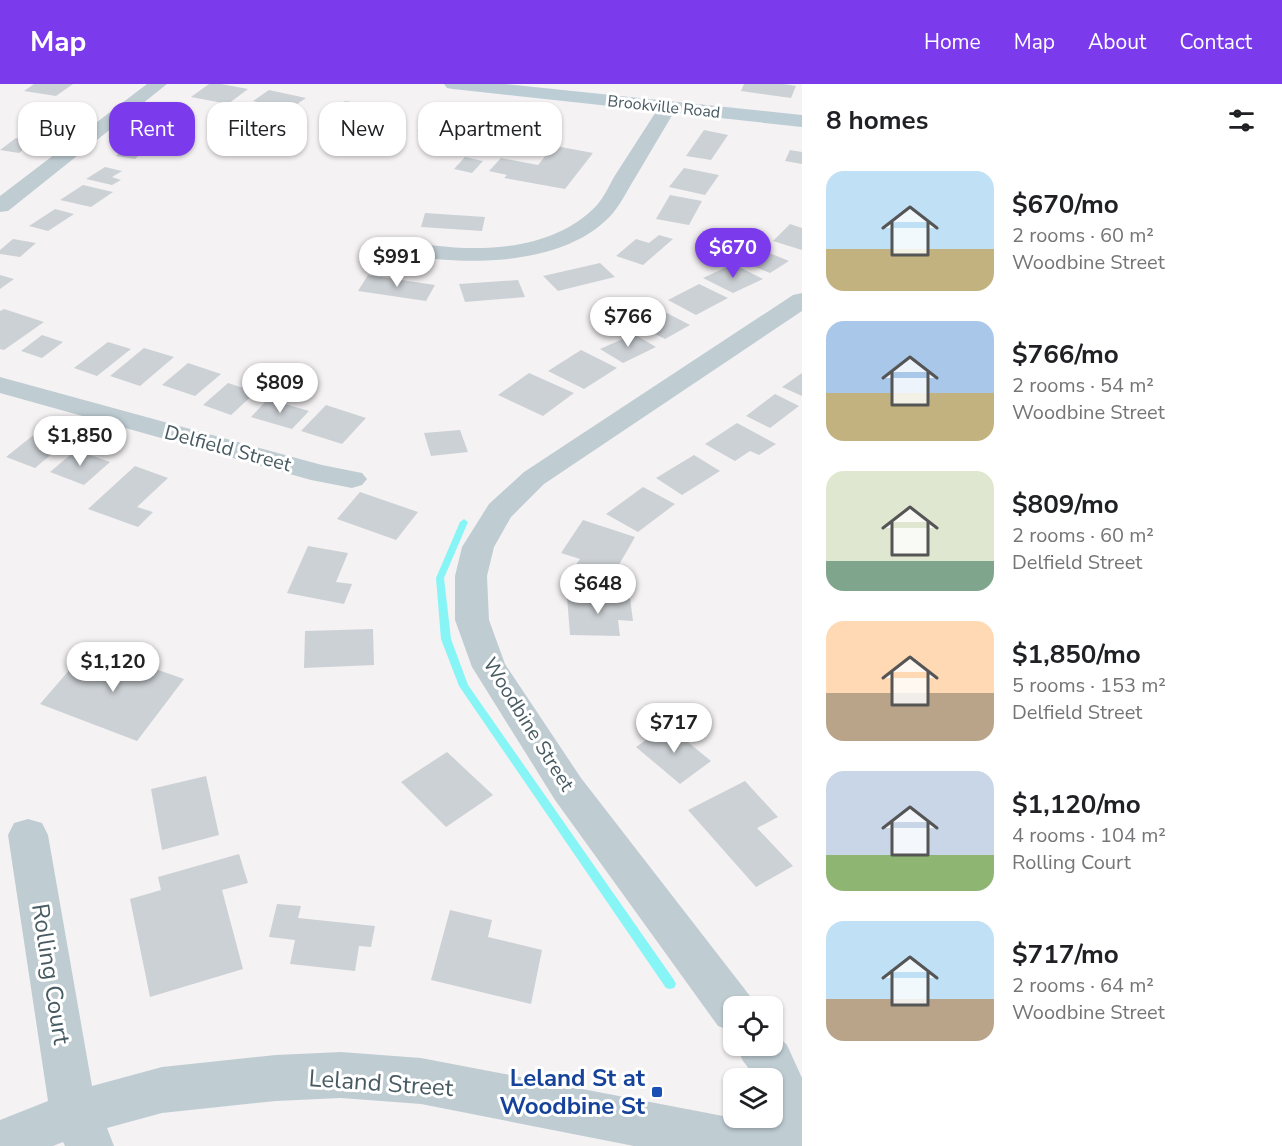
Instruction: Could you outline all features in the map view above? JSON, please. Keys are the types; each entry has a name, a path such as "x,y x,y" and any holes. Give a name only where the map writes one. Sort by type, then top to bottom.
{"main road":[{"name":"Brookville Road","path":"453,84 495,86 802,121"}],"street":[{"path":"0,206 158,84"},
{"path":"396,246 416,252 444,255 488,254 534,247 563,239 585,228 604,211 668,106"},
{"name":"Woodbine Street","path":"723,996 568,789 489,667 472,620 471,576 478,547 500,511 534,477 802,300"},
{"name":"Delfield Street","path":"0,385 321,474 352,478"},
{"name":"Rolling Court","path":"28,835 82,1130"},
{"path":"766,1056 802,1132"},
{"name":"Leland Street","path":"0,1144 82,1130 162,1090 276,1078 341,1075 421,1081 744,1144 802,1145"}],"building":[{"path":"34,84 73,84 56,96 24,91"},
{"path":"209,84 248,89 231,102 191,97"},
{"path":"744,84 796,86 791,98 741,91"},
{"path":"269,90 306,98 300,102 253,101"},
{"path":"704,130 728,135 711,160 686,156"},
{"path":"16,138 18,138 18,153 0,150"},
{"path":"562,147 593,153 565,189 504,178 507,175 489,171 501,158 538,165 545,156 562,156"},
{"path":"790,150 802,152 802,164 785,161"},
{"path":"116,156 138,156 135,159"},
{"path":"465,157 483,161 472,173 454,169"},
{"path":"105,167 122,171 112,177 121,180 112,185 86,179"},
{"path":"684,168 719,175 705,195 669,187"},
{"path":"83,185 113,192 91,207 60,200"},
{"path":"670,195 702,201 689,225 656,219"},
{"path":"55,209 74,214 48,231 29,226"},
{"path":"425,213 485,217 482,231 421,227"},
{"path":"790,224 802,228 802,250 773,241"},
{"path":"659,235 673,239 643,265 616,256 636,239 649,243"},
{"path":"13,239 36,243 20,257 0,254 0,250"},
{"path":"767,252 789,261 770,273 748,264"},
{"path":"600,263 615,277 558,291 543,276"},
{"path":"733,264 763,279 733,293 703,278"},
{"path":"0,275 14,279 0,289"},
{"path":"368,275 435,285 426,301 358,291"},
{"path":"518,280 525,297 465,302 459,284"},
{"path":"699,284 728,298 696,315 668,300"},
{"path":"4,309 44,322 4,350 0,349 0,311"},
{"path":"663,311 690,325 665,339 638,325"},
{"path":"634,334 656,347 623,363 600,349"},
{"path":"42,335 63,342 42,358 21,351"},
{"path":"108,342 131,349 97,376 74,368"},
{"path":"144,348 174,357 140,386 110,376"},
{"path":"581,350 617,368 584,389 548,371"},
{"path":"188,363 221,374 195,396 162,385"},
{"path":"529,373 574,393 543,416 498,395"},
{"path":"802,373 802,396 782,387"},
{"path":"228,383 256,392 231,415 203,405"},
{"path":"775,394 799,406 770,428 746,416"},
{"path":"268,399 309,411 292,429 251,417"},
{"path":"326,405 366,418 342,444 301,431"},
{"path":"737,423 776,444 759,455 750,451 735,461 705,444"},
{"path":"460,430 468,452 431,456 424,433"},
{"path":"36,433 65,443 35,468 6,457"},
{"path":"76,450 110,462 84,485 50,472"},
{"path":"694,455 720,471 682,495 656,478"},
{"path":"135,466 168,478 137,507 153,512 138,527 88,509"},
{"path":"643,487 675,504 638,532 606,514"},
{"path":"360,492 418,512 396,540 337,519"},
{"path":"583,520 635,537 609,582 573,569 580,559 561,553"},
{"path":"308,546 348,553 336,582 352,584 344,604 287,593"},
{"path":"567,597 630,598 633,621 618,620 620,636 570,635"},
{"path":"373,629 374,665 304,668 305,631"},
{"path":"90,646 184,679 137,741 40,704"},
{"path":"667,725 711,761 680,784 636,747"},
{"path":"447,752 493,795 446,827 401,782"},
{"path":"206,776 219,835 162,850 151,789"},
{"path":"745,781 778,817 757,828 793,866 756,887 688,810"},
{"path":"239,854 248,883 222,890 243,969 150,997 130,899 161,890 158,877"},
{"path":"277,904 301,906 298,918 375,926 371,947 359,946 355,971 290,964 295,940 269,937"},
{"path":"450,910 492,920 488,937 542,950 531,1004 431,980"}],"waterway":[{"path":"464,522 440,578 446,639 464,686 670,984"}],"place":[{"name":"Leland St at Woodbine St","path":"657,1092"}]}
